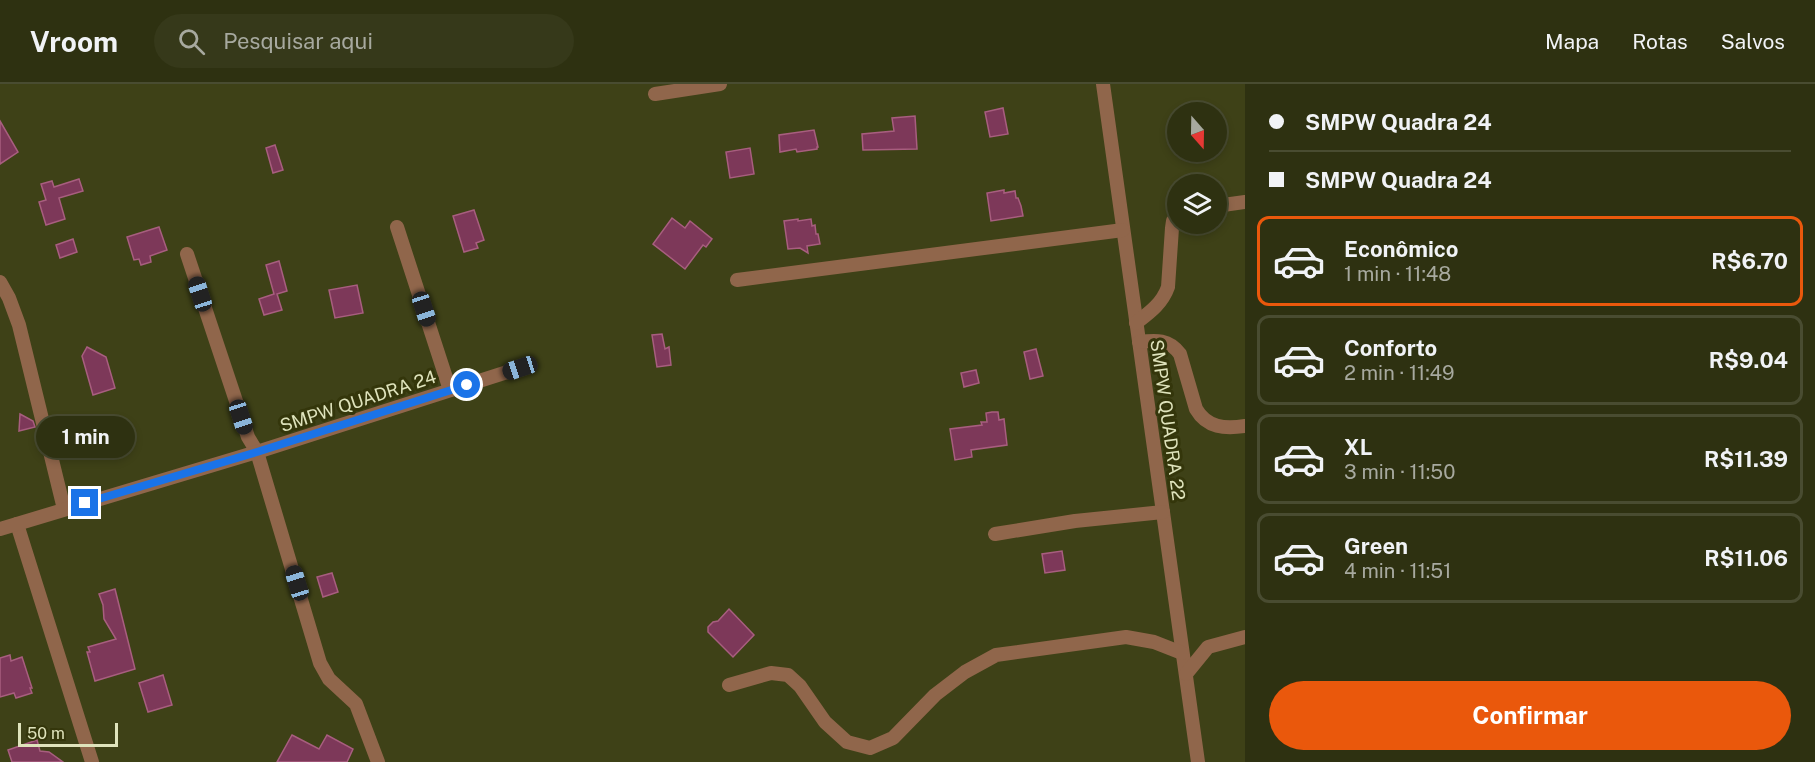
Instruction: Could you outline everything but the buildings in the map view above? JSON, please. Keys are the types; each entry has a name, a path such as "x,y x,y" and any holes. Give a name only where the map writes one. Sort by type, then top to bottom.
{"street":[{"path":"656,94 720,84"},
{"name":"SMPW QUADRA 22","path":"1102,84 1198,762"},
{"path":"1227,204 1245,202"},
{"path":"397,227 450,390"},
{"path":"737,280 1123,230"},
{"path":"1136,323 1162,300 1168,287 1172,234"},
{"path":"187,254 248,437 257,452 320,663 329,679 356,704 378,762"},
{"path":"0,282 19,325 64,509"},
{"path":"1139,342 1166,341 1175,347 1183,364 1196,409 1200,417 1208,424 1221,428 1245,426"},
{"name":"SMPW QUADRA 24","path":"0,529 257,452 520,368"},
{"path":"995,534 1075,521 1163,512"},
{"path":"17,524 92,762"},
{"path":"729,685 771,673 788,675 800,686 825,722 848,742 870,748 893,738 934,695 965,672 996,655 1126,637 1154,642 1182,652"},
{"path":"1186,674 1208,647 1245,637"}],"route":[{"path":"85,503 257,452 467,385"}]}
